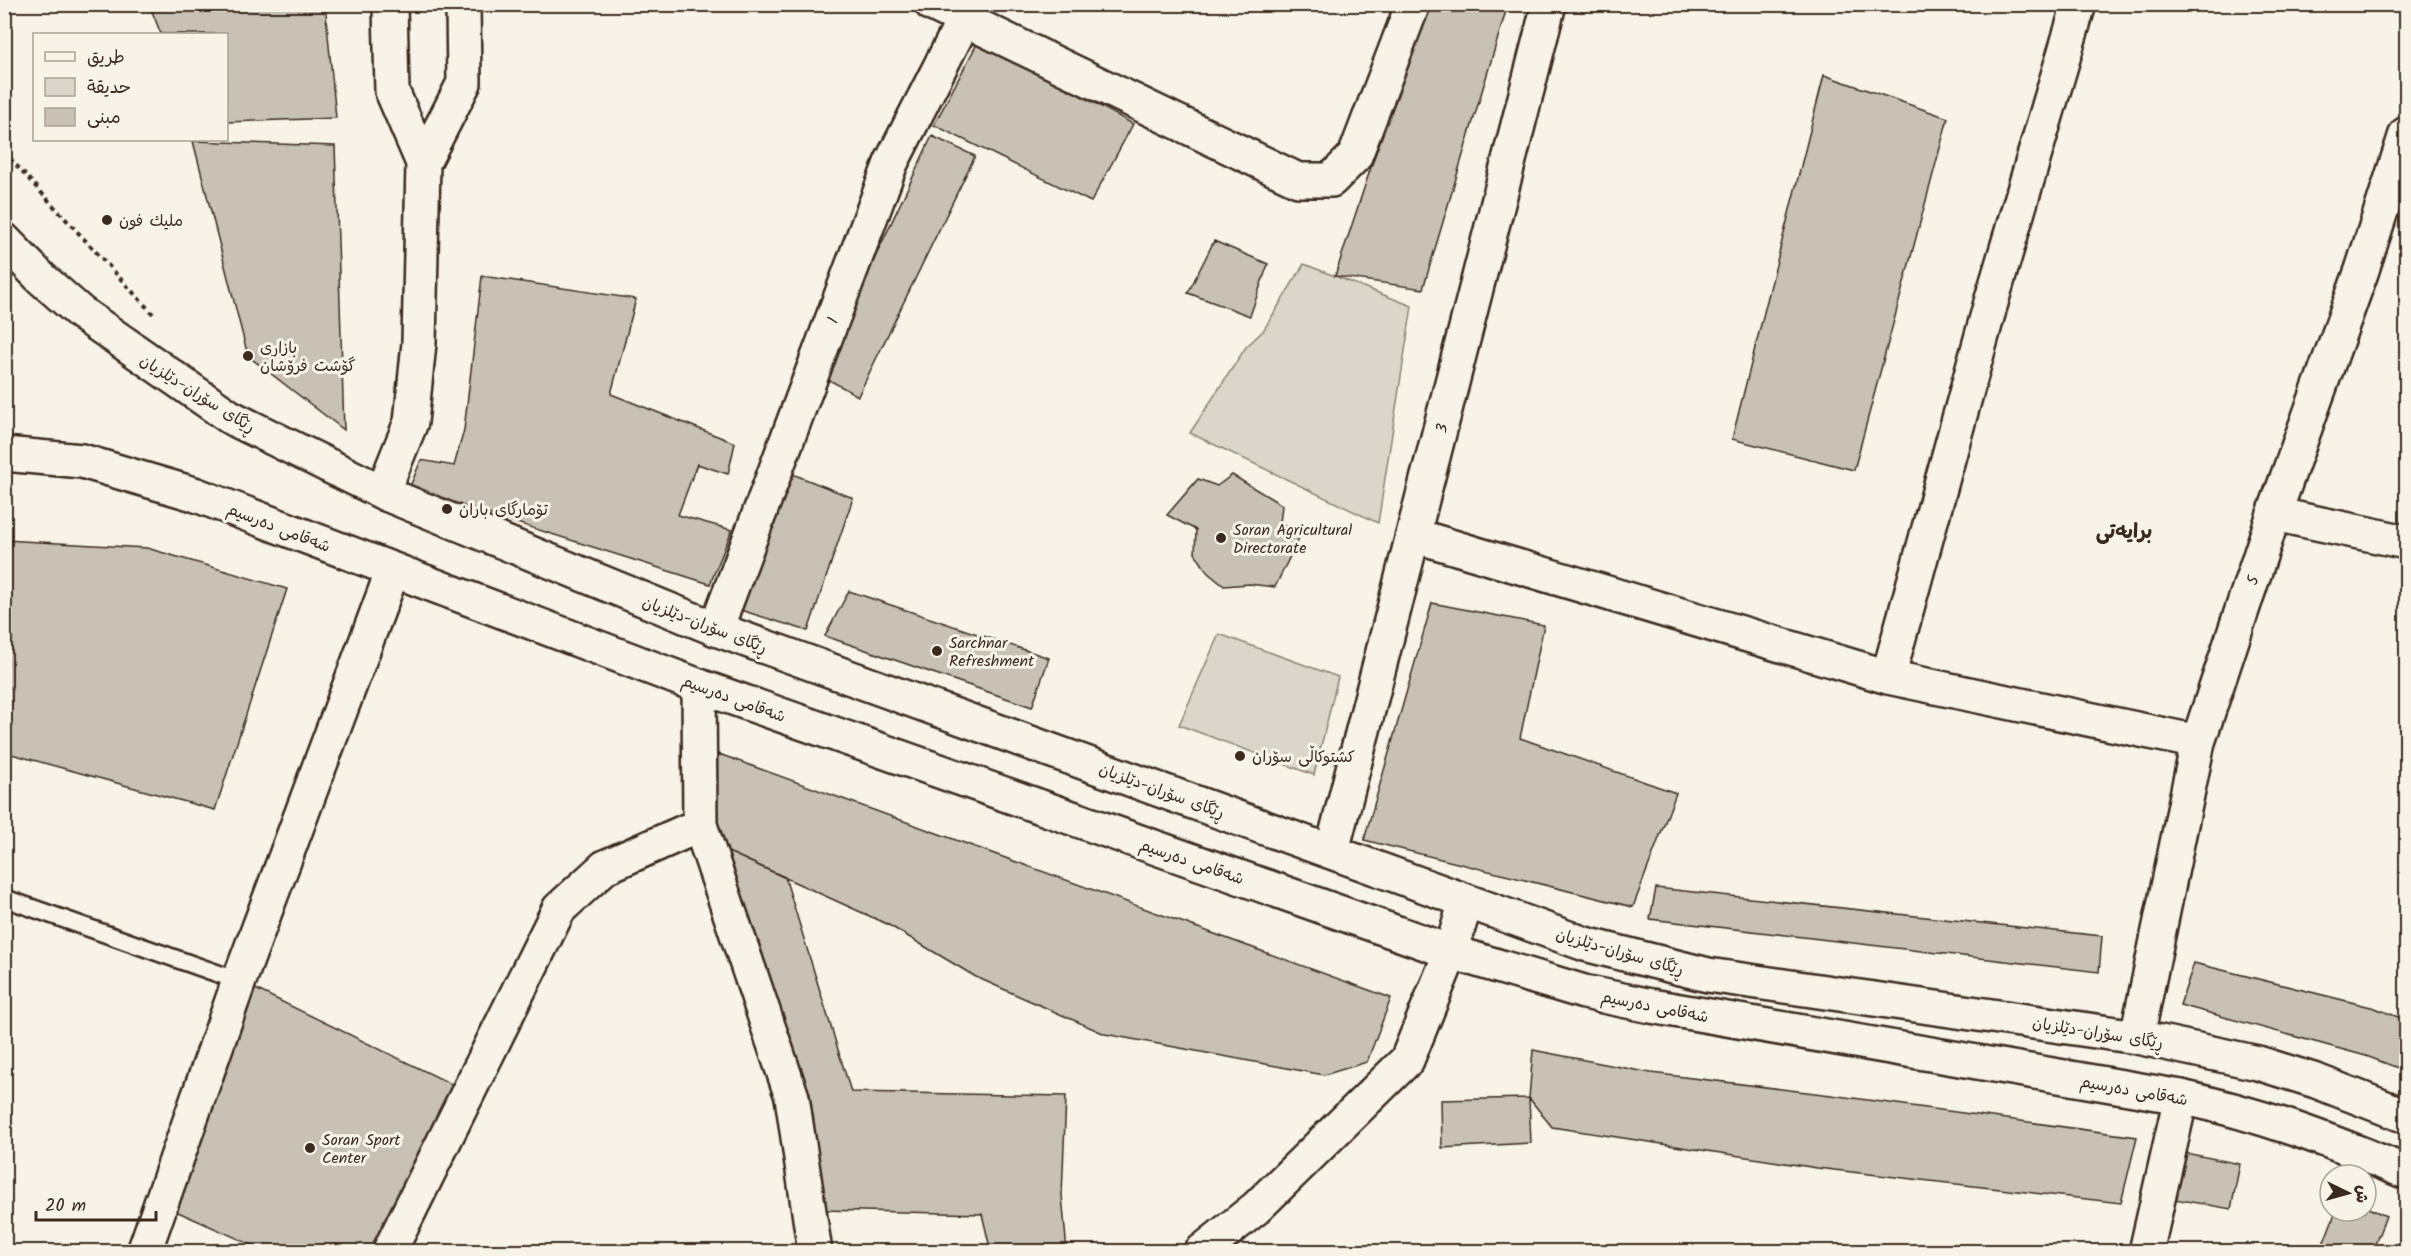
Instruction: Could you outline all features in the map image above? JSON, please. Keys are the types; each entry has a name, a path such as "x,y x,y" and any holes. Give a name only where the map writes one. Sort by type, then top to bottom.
{"street":[{"path":"386,494 390,474 411,422 419,343 423,163 392,91 390,4"},
{"path":"423,163 464,83 463,4"},
{"path":"932,4 1298,180 1331,180 1355,156 1413,4"},
{"name":"3","path":"1332,851 1549,4"},
{"path":"1888,677 1992,299 2079,4"},
{"name":"1","path":"716,629 891,163 965,18"},
{"name":"5","path":"2137,1037 2198,742 2274,514 2362,270 2406,134"},
{"name":"ڕێگای سۆران-دێلزیان","path":"4,240 41,278 81,313 220,410 386,494 716,629 1585,944 1708,975 2137,1037 2258,1063 2316,1081 2406,1116"},
{"name":"شەقامی دەرسیم","path":"4,454 82,461 195,494 699,686 1451,952 1584,992 1652,1006 2181,1097 2240,1110 2299,1128 2406,1172"},
{"path":"2274,514 2406,542"},
{"path":"1413,535 1888,677 2198,742"},
{"path":"144,1251 239,981 393,570"},
{"path":"699,686 700,825 792,1097 815,1251"},
{"path":"389,1251 559,909 605,867 700,825"},
{"path":"1201,1251 1256,1208 1407,1060 1451,952 1466,901"},
{"path":"2146,1251 2181,1097"}],"lane":[{"path":"4,898 239,981"}],"path":[{"path":"4,152 158,321"}],"green space":[{"path":"1304,264 1412,306 1378,523 1190,433 1246,347 1263,331"},
{"path":"1219,634 1338,677 1314,775 1179,725"}],"building":[{"path":"149,4 325,4 336,118 228,122 228,33 161,33"},
{"path":"1425,4 1508,4 1423,289 1335,276"},
{"path":"979,40 1133,124 1091,202 934,125"},
{"path":"1824,75 1948,118 1854,470 1732,439"},
{"path":"932,136 975,156 858,396 820,375"},
{"path":"193,141 335,146 344,430 248,356"},
{"path":"1214,241 1268,264 1250,316 1188,293"},
{"path":"482,276 636,299 611,394 735,443 728,474 697,464 678,515 732,530 710,584 409,489 421,460 454,466 464,430"},
{"path":"785,471 853,498 808,631 737,609"},
{"path":"1232,475 1282,505 1280,523 1300,536 1275,587 1249,584 1224,586 1208,573 1195,553 1196,530 1167,515 1198,479 1217,486"},
{"path":"4,540 147,548 287,589 215,810 4,752"},
{"path":"849,591 1049,658 1032,707 825,636"},
{"path":"1432,603 1544,625 1520,738 1676,793 1633,907 1364,840"},
{"path":"719,754 1391,998 1367,1062 1324,1075 1105,1034 976,977 887,924 726,851 706,796"},
{"path":"726,851 785,877 851,1092 1066,1096 1062,1195 1067,1252 991,1252 982,1214 823,1210 802,1096 760,946"},
{"path":"1656,888 2102,936 2099,972 1650,919"},
{"path":"2194,963 2375,1008 2406,1020 2406,1071 2366,1056 2180,1005"},
{"name":"Soran Sport Center","path":"239,981 468,1092 388,1252 268,1252 160,1204"},
{"path":"1533,1050 1651,1073 2137,1137 2121,1203 1817,1168 1552,1127 1529,1098"},
{"path":"1529,1098 1531,1143 1442,1148 1441,1100"},
{"path":"2161,1148 2240,1164 2231,1209 2152,1195"},
{"path":"2378,1212 2386,1216 2372,1252 2320,1252 2331,1223 2378,1223"},
{"path":"2406,1231 2406,1252 2396,1252"}],"place":[{"name":"مليك فون","path":"107,220"},
{"name":"بازاڕی گۆشت فرۆشان","path":"248,356"},
{"name":"تۆمارگای باران","path":"447,509"},
{"name":"Soran Agricultural Directorate","path":"1221,538"},
{"name":"Sarchnar Refreshment","path":"937,651"},
{"name":"کشتوکاڵی سۆران","path":"1240,756"},
{"name":"Soran Sport Center","path":"310,1148"}],"district":[{"name":"برایەتی","path":"2124,531"}]}
